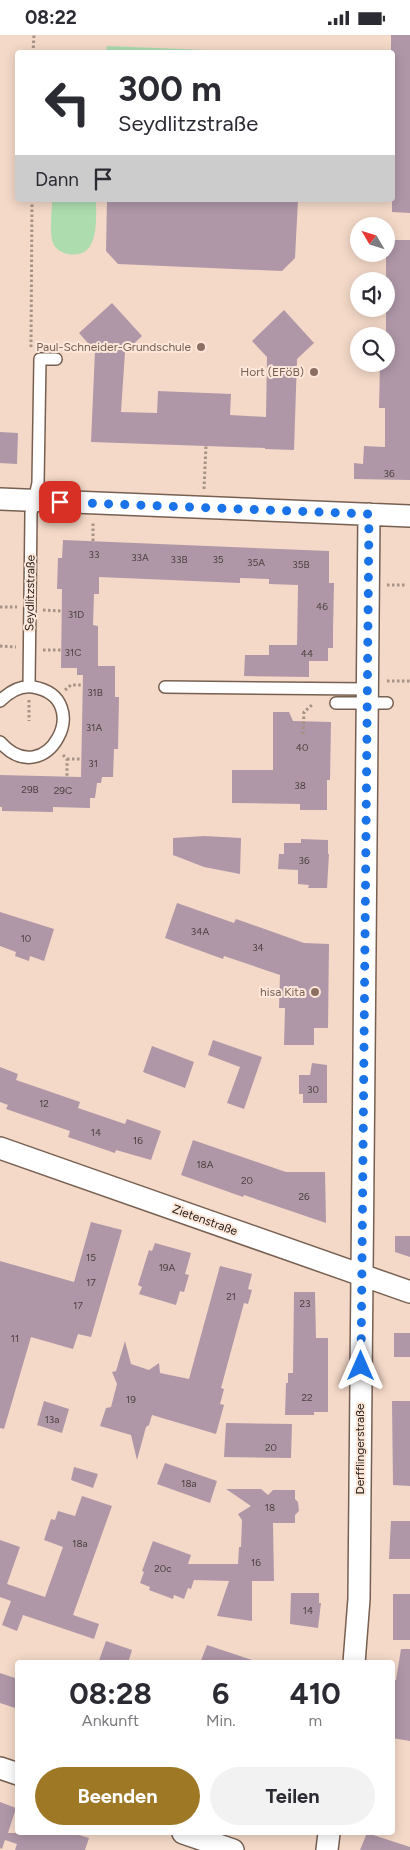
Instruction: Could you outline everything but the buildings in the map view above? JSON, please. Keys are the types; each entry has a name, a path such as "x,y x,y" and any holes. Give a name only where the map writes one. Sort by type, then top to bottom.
{"street":[{"path":"0,499 410,516"},
{"name":"Derfflingerstraße","path":"354,1660 359,1599 361,1275 376,694 369,514"},
{"name":"Zietenstraße","path":"0,1148 410,1292"},
{"path":"0,1767 15,1773"},
{"path":"190,1835 233,1850"},
{"path":"327,1850 329,1835"}],"lane":[{"path":"40,359 56,359"},
{"name":"Seydlitzstraße","path":"29,687 31,516 38,483 40,359"},
{"path":"165,687 376,694"},
{"path":"0,701 18,688 40,688 56,699 62,712 63,723 61,734 54,745 47,751 28,757 5,748 0,741"},
{"path":"336,703 376,694"}],"path":[{"path":"33,50 34,35"},
{"path":"32,202 31,358 40,359"},
{"path":"204,489 206,445"},
{"path":"93,526 93,541"},
{"path":"390,585 407,585"},
{"path":"376,694 410,681"},
{"path":"29,687 29,721"},
{"path":"303,734 304,712 316,700 332,700 336,703"},
{"path":"54,745 67,759 68,776"},
{"path":"67,759 81,759"}],"green space":[{"path":"107,46 207,50 106,50"},
{"path":"52,202 96,202 96,227 91,245 86,251 78,254 68,254 59,250 54,245 52,239"}],"place":[{"name":"Paul-Schneider-Grundschule","path":"201,347"},
{"name":"Hort (EFöB)","path":"314,372"},
{"name":"hisa Kita","path":"315,992"}],"route":[{"path":"60,502 369,514 361,1366"}]}
